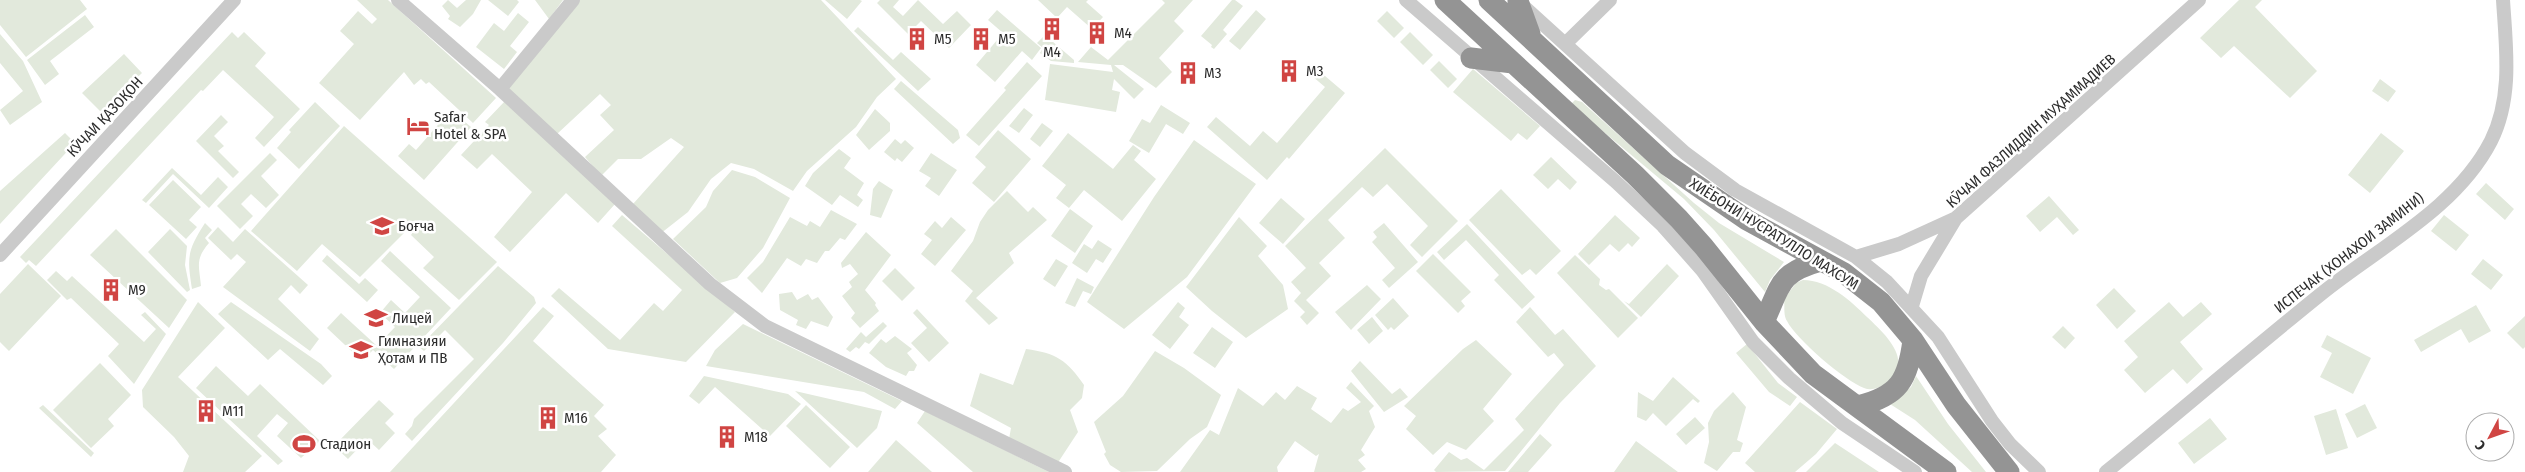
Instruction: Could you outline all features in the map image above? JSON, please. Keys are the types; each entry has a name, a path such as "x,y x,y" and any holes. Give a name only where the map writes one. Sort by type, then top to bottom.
{"highway":[{"path":"1445,0 1635,175 1704,247 1764,322 1813,374 1946,472"},
{"name":"ХИЁБОНИ НУСРАТУЛЛО МАХСУМ","path":"1490,0 1667,165 1747,220 1844,274 1881,302 1914,340 1956,405 2009,472"},
{"path":"1517,0 1531,37"},
{"path":"1471,58 1513,63"},
{"path":"1764,322 1776,292 1786,278 1797,268 1822,262"},
{"path":"1858,406 1873,403 1893,393 1902,383 1908,369 1914,340"}],"street":[{"name":"КӮЧАИ ҚАЗОҚОН","path":"0,255 234,0"},
{"path":"398,0 500,89 710,284 765,326 1065,472"},
{"path":"500,89 573,0"},
{"path":"1406,0 1615,181 1663,226 1702,270 1753,342 1789,378 1842,423 1915,472"},
{"path":"1517,0 1684,153 1735,190 1856,257 1887,282 1912,306 1938,337 1992,421 2010,444 2040,472"},
{"path":"1566,44 1610,0"},
{"name":"КӮЧАИ ФАЗЛИДДИН МУҲАММАДИЕВ","path":"1912,306 1921,276 1956,218 2199,0"},
{"name":"ИСПЕЧАК (ХОНАХОИ ЗАМИНИ)","path":"2106,472 2322,293 2446,199 2473,167 2491,141 2505,100 2507,55 2503,0"},
{"path":"1856,257 1899,244 1956,218"}],"shaded area":[{"path":"0,0 80,0 87,9 26,57 0,25"},
{"path":"357,0 388,0 496,98 473,123 429,82 426,84 421,79 414,85 404,72 360,120 319,83 354,44 340,31 358,11 372,24 377,19"},
{"path":"448,0 457,8 466,0 481,0 473,14 460,27 448,19 450,16 442,6"},
{"path":"488,0 517,0 519,2 508,16"},
{"path":"535,0 563,0 549,19"},
{"path":"579,0 821,0 896,79 877,97 856,127 807,171 793,191 754,169 731,163 711,179 688,212 660,234 633,204 684,147 671,138 641,159 618,159 601,176 585,157 614,130 600,115 611,105 600,94 557,134 504,89"},
{"path":"825,0 860,0 862,1 847,19"},
{"path":"880,0 899,0 893,7 903,16 918,0 943,24 957,11 971,25 949,48 921,21 908,34 877,3"},
{"path":"1038,0 1088,0 1086,2 1103,17 1092,29 1067,7 1057,18"},
{"path":"1162,0 1193,0 1174,21 1184,31 1159,58 1172,72 1156,88 1123,65 1114,65 1144,89 1134,99 1114,79 1112,90 1120,92 1116,112 1045,100 1050,64 1113,72 1111,65 1078,62 1091,47 1108,60 1165,3"},
{"path":"1232,0 1243,6 1223,30 1227,34 1214,49 1201,36"},
{"path":"2239,0 2262,0 2255,7 2317,71 2290,98 2234,46 2221,58 2200,38"},
{"path":"997,10 1041,48 1032,60 1022,51 995,82 976,65 1003,33 988,20"},
{"path":"1256,10 1266,19 1240,50 1229,41"},
{"path":"1387,11 1404,28 1394,38 1377,21"},
{"path":"518,13 529,22 510,46 517,52 504,69 476,47 494,23 504,31"},
{"path":"85,15 94,27 50,61 59,74 45,85 27,60"},
{"path":"858,27 893,60 901,52 931,79 918,91 854,31"},
{"path":"232,32 238,38 244,32 266,53 255,66 300,109 264,147 255,138 274,117 223,70 203,91 201,90 36,266 29,260 26,263 20,257"},
{"path":"1410,32 1433,55 1423,65 1400,42"},
{"path":"0,34 23,61 42,102 10,125 0,110 23,91 0,63"},
{"path":"1045,35 1074,60 1074,63 1051,61 1040,53 1043,48 1037,43"},
{"path":"124,54 142,73 101,112 82,93"},
{"path":"1439,61 1457,79 1448,88 1430,70"},
{"path":"1027,62 1042,76 979,146 966,135 1006,90 1004,88"},
{"path":"1473,69 1540,126 1527,140 1518,133 1511,141 1453,92"},
{"path":"1318,70 1345,93 1289,159 1287,157 1267,180 1207,127 1216,117 1250,146 1263,131 1277,143 1325,87 1312,76"},
{"path":"2380,79 2396,91 2388,102 2372,91"},
{"path":"901,81 958,130 960,138 953,144 894,89"},
{"path":"1575,100 1582,102 1694,203 1719,223 1784,262 1770,280 1765,292 1714,230 1684,199 1575,108 1572,103"},
{"path":"505,101 615,204 598,223 566,193 510,252 494,237 532,192 492,154 477,169 461,155 489,125 485,122"},
{"path":"315,102 340,126 299,169 277,148 291,132 289,130"},
{"path":"1161,105 1190,123 1183,134 1166,124 1149,153 1129,141 1142,119 1150,123"},
{"path":"1024,108 1033,115 1019,133 1009,126"},
{"path":"875,109 890,123 890,131 869,150 856,135"},
{"path":"451,110 471,127 424,180 398,156 409,144 416,150"},
{"path":"221,115 228,122 214,136 224,146 218,151 239,172 233,178 196,141"},
{"path":"1042,123 1053,131 1040,147 1030,139"},
{"path":"344,126 497,262 459,300 423,268 434,257 411,235 413,232 409,228 360,277 322,244 297,271 251,231"},
{"path":"998,130 1031,159 994,202 972,183 986,167 975,157"},
{"path":"65,133 75,143 0,224 0,191"},
{"path":"1068,133 1113,169 1133,145 1141,151 1134,160 1156,179 1122,221 1084,190 1069,208 1056,198 1066,185 1042,166"},
{"path":"2381,133 2404,151 2370,193 2348,175"},
{"path":"895,139 901,144 905,140 914,148 902,162 897,158 895,161 884,152"},
{"path":"1194,140 1256,184 1187,277 1124,329 1087,302 1154,197"},
{"path":"1385,148 1458,221 1422,257 1410,245 1428,226 1387,184 1373,197 1362,187 1328,220 1345,238 1319,263 1331,276 1306,300 1319,313 1307,325 1300,317 1305,312 1294,301 1301,293 1291,282 1306,268 1285,246"},
{"path":"839,149 851,158 844,168 864,183 857,195 863,200 858,207 840,195 832,205 805,186 813,173"},
{"path":"270,153 277,160 261,176 279,195 266,208 251,194 241,204 253,216 240,229 217,206"},
{"path":"931,153 957,170 939,196 925,186 931,178 919,171"},
{"path":"1551,157 1577,182 1570,190 1558,179 1548,189 1533,175"},
{"path":"172,168 201,195 218,177 228,187 209,208 173,174 146,203 142,200"},
{"path":"732,170 755,177 790,198 763,248 737,278 720,283 673,239 706,207 713,191"},
{"path":"173,180 201,207 189,220 197,227 186,239 149,205"},
{"path":"879,181 893,190 881,218 870,215 873,189"},
{"path":"2486,183 2514,209 2505,220 2476,194"},
{"path":"1501,189 1561,251 1536,275 1530,269 1522,275 1469,220"},
{"path":"1007,191 1028,212 1033,207 1047,220 1009,253 1014,263 976,298 998,318 989,325 965,301 973,291 951,271 973,241 980,222 988,210"},
{"path":"2049,196 2079,230 2073,235 2057,217 2040,232 2026,216"},
{"path":"1281,198 1305,219 1283,244 1259,223"},
{"path":"1070,209 1093,226 1075,253 1051,236"},
{"path":"831,210 857,224 845,240 840,238 829,251 825,251 817,263 806,259 801,266 787,258 762,293 747,278 763,262 790,217 807,226 810,221 820,227"},
{"path":"622,215 735,312 686,362 608,349 551,296 559,288 620,340 654,303 663,311 682,290 612,226"},
{"path":"1615,215 1640,238 1632,247 1628,243 1619,252 1610,244 1589,265 1578,254"},
{"path":"2444,215 2469,235 2456,251 2431,231"},
{"path":"951,217 966,230 935,266 921,254 932,240 924,234 935,221 942,228"},
{"path":"1239,217 1267,246 1258,256 1283,285 1288,309 1246,338 1186,287"},
{"path":"205,223 212,230 205,238 209,243 199,263 201,286 192,289 189,269 190,255"},
{"path":"1384,223 1418,262 1389,288 1382,280 1395,268 1372,242 1377,237 1373,232"},
{"path":"1467,224 1535,297 1522,309 1494,280 1499,275 1466,240 1444,260 1437,252"},
{"path":"218,227 233,242 245,229 308,285 300,294 291,285 278,299 319,339 310,351 223,287 246,262 237,254 231,260 208,238"},
{"path":"116,229 187,300 169,328 90,255"},
{"path":"170,229 187,246 185,265 190,290 187,292 148,252"},
{"path":"866,232 891,255 865,290 876,303 875,305 879,311 860,328 851,318 855,313 842,296 852,287 849,282 858,274 850,264 842,268 841,263"},
{"path":"1098,240 1112,249 1103,263 1096,259 1087,273 1072,263 1084,244 1092,249"},
{"path":"390,251 451,308 394,369 373,350 362,361 327,328 341,313 377,346 395,327 380,313 391,300 405,313 420,297 381,261"},
{"path":"1433,254 1471,292 1461,301 1465,306 1458,313 1416,271"},
{"path":"327,255 359,284 365,278 378,290 367,302 322,261"},
{"path":"1575,255 1600,279 1599,285 1606,290 1609,289 1638,318 1618,338 1557,273"},
{"path":"1056,259 1068,266 1055,287 1043,279"},
{"path":"2483,259 2503,275 2491,290 2471,274"},
{"path":"28,264 61,296 9,351 0,342 0,294"},
{"path":"1667,264 1679,276 1641,317 1624,301 1629,304"},
{"path":"498,266 534,297 536,303 503,343 412,441 405,434 412,426 414,419 474,359 445,330 424,351 419,347"},
{"path":"895,268 915,288 902,301 882,281"},
{"path":"56,271 67,281 72,276 144,342 156,329 141,315 145,312 166,334 134,384 108,356 119,344 71,298 67,300 47,280"},
{"path":"1077,278 1094,287 1091,294 1083,291 1075,307 1065,303"},
{"path":"1803,280 1830,287 1838,292 1861,311 1889,340 1898,358 1898,367 1894,376 1885,384 1878,388 1869,389 1856,384 1822,359 1792,329 1785,316 1784,299 1796,283"},
{"path":"1367,285 1381,299 1351,330 1335,312"},
{"path":"2114,288 2136,311 2117,329 2096,305"},
{"path":"792,292 797,300 808,294 812,300 818,297 833,317 828,327 811,321 806,329 796,325 798,320 780,310 779,294"},
{"path":"1393,298 1409,316 1394,330 1391,327 1388,330 1375,315"},
{"path":"198,302 225,328 178,377 262,456 245,472 183,472 189,456 174,437 143,407 142,390"},
{"path":"231,302 321,364 332,376 323,385 280,349 268,360 218,314"},
{"path":"1178,302 1185,308 1179,317 1189,325 1170,349 1152,335"},
{"path":"2169,302 2183,317 2201,302 2212,314 2180,342 2203,369 2187,384 2173,369 2145,393 2124,370 2138,357 2124,341"},
{"path":"2476,305 2491,331 2469,343 2461,329 2421,352 2414,340"},
{"path":"543,307 554,316 533,341 604,405 594,416 607,429 598,436 616,455 601,472 390,472"},
{"path":"1530,307 1555,335 1563,329 1596,366 1560,403 1505,471 1436,472 1434,470 1449,452 1461,460 1467,458 1484,470 1524,430 1515,419 1564,365 1554,353 1548,357 1516,322"},
{"path":"917,309 949,343 929,362 911,343 927,328 913,313"},
{"path":"2525,316 2525,347 2523,349 2507,333"},
{"path":"1372,317 1383,331 1369,344 1357,330"},
{"path":"883,322 887,326 869,344 865,342 859,349 856,347 850,352 846,349 861,332 866,337"},
{"path":"743,324 902,401 895,409 864,392 706,366 715,350"},
{"path":"2063,326 2075,338 2065,349 2052,337"},
{"path":"1212,327 1233,342 1215,368 1193,353"},
{"path":"2327,335 2371,358 2353,394 2320,377 2332,353 2321,347"},
{"path":"895,336 912,349 907,353 917,365 914,371 909,371 906,376 886,367 869,353 881,339 886,343"},
{"path":"1476,340 1512,374 1483,409 1494,421 1466,450 1447,442 1433,455 1406,429 1416,416 1404,406 1463,349"},
{"path":"1747,344 1778,383 1797,397 1790,406 1769,392 1736,353"},
{"path":"1026,349 1045,353 1060,359 1072,369 1084,385 1082,398 1070,410 1078,432 1057,464 1009,439 1011,428 970,406 980,373 1013,385"},
{"path":"1155,351 1184,368 1221,395 1207,427 1190,439 1157,471 1121,472 1110,465 1104,454 1106,452 1094,422 1123,396"},
{"path":"1360,361 1392,394 1400,388 1408,397 1384,412 1351,371"},
{"path":"100,363 131,395 108,419 114,426 91,448 53,410"},
{"path":"216,366 248,396 260,384 320,441 301,458 277,436 288,423 277,414 257,436 283,461 278,465 196,388"},
{"path":"704,376 788,394 801,404 770,436 715,387 699,404 689,396"},
{"path":"1916,376 1948,424 1986,472 1972,472 1915,420 1890,404 1911,387"},
{"path":"1673,377 1700,401 1698,403 1693,399 1666,426 1653,413 1646,421 1637,417 1638,392 1653,401"},
{"path":"1351,382 1374,406 1369,411 1375,427 1361,450 1365,455 1358,460 1366,469 1361,472 1314,472 1319,454 1316,456 1295,441 1277,467 1278,472 1180,472 1210,430 1219,435 1238,388 1263,406 1276,392 1285,400 1297,386 1317,398 1311,409 1331,423 1343,408 1348,411 1361,402 1346,388"},
{"path":"795,391 882,411 877,428 857,448"},
{"path":"1733,392 1746,407 1737,440 1743,443 1740,452 1733,452 1717,471 1704,463 1709,442 1708,423 1714,411"},
{"path":"379,400 394,414 385,423 395,433 379,450 367,439 348,459 334,446"},
{"path":"1800,402 1837,429 1816,454 1795,472 1755,472 1745,463"},
{"path":"2365,404 2377,428 2357,438 2345,414"},
{"path":"43,405 94,453 91,457 39,408"},
{"path":"806,405 850,447 830,468 786,426"},
{"path":"2336,409 2348,448 2326,455 2314,416"},
{"path":"925,411 1049,472 973,472 917,423"},
{"path":"1695,417 1705,428 1686,445 1676,434"},
{"path":"2210,418 2227,439 2194,464 2178,443"},
{"path":"1540,434 1552,445 1528,472 1508,472"},
{"path":"896,440 932,472 868,472"},
{"path":"1636,441 1678,472 1614,472"},
{"path":"1835,443 1879,472 1806,472"}],"place":[{"name":"M4","path":"1052,29"},
{"name":"М4","path":"1097,33"},
{"name":"М5","path":"917,39"},
{"name":"M5","path":"981,39"},
{"name":"M3","path":"1289,71"},
{"name":"М3","path":"1188,73"},
{"name":"Safar Hotel & SPA","path":"418,126"},
{"name":"Боғча","path":"382,226"},
{"name":"М9","path":"111,290"},
{"name":"Лицей","path":"376,318"},
{"name":"Гимназияи Ҳотам и ПВ","path":"361,350"},
{"name":"М11","path":"206,411"},
{"name":"М16","path":"548,418"},
{"name":"М18","path":"727,437"},
{"name":"Стадион","path":"304,444"}]}
